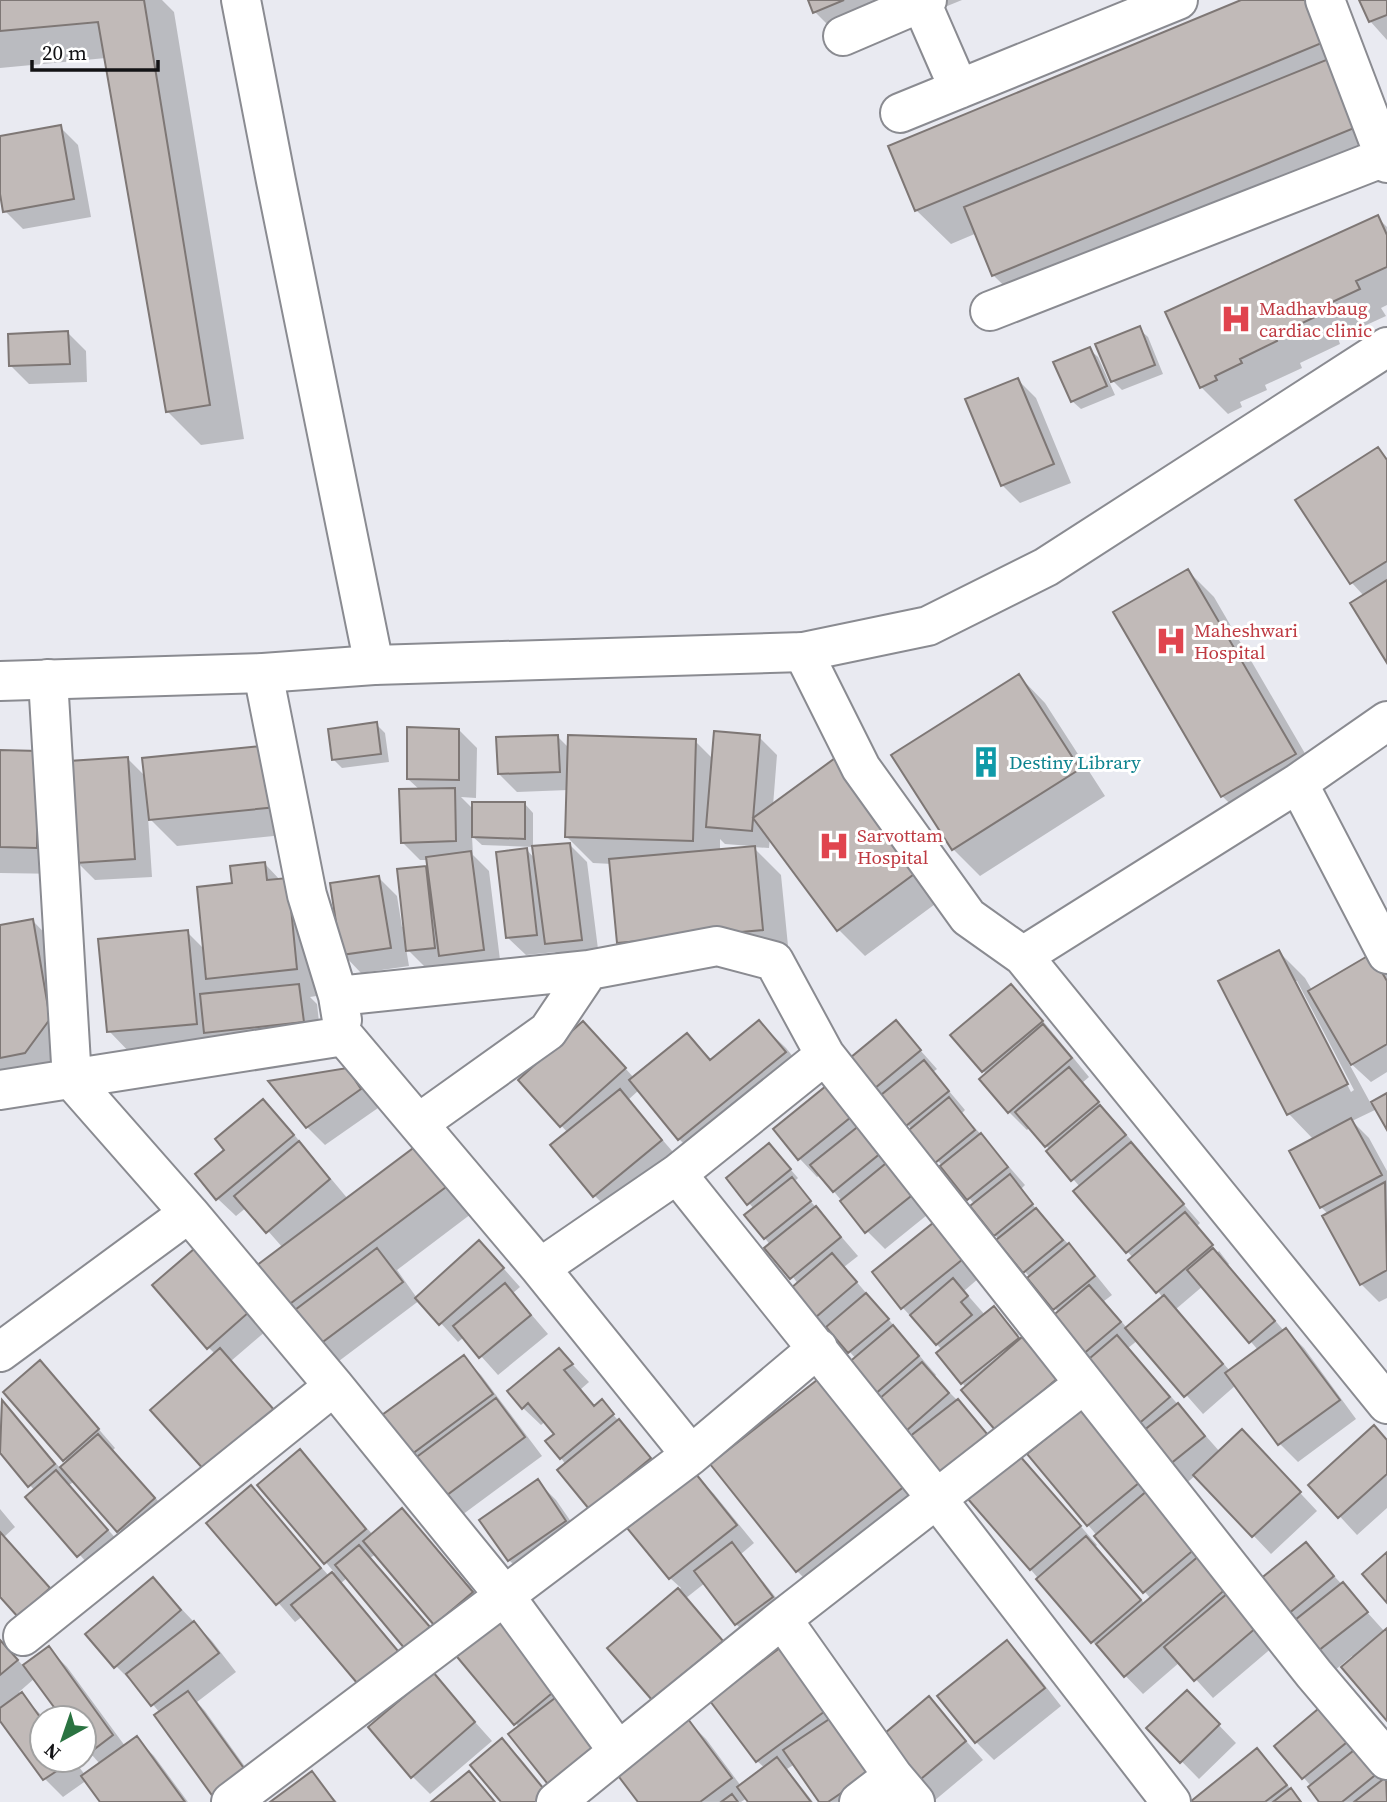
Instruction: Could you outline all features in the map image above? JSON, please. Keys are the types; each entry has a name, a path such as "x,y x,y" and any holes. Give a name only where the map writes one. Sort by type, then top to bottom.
{"street":[{"path":"241,0 374,665"},
{"path":"900,113 1178,0"},
{"path":"990,311 1386,159 1325,0"},
{"path":"843,36 924,1 959,89"},
{"path":"0,681 263,673 374,665 803,652 928,626 1046,567 1387,347"},
{"path":"803,652 861,768 968,917 1023,956 1387,1404"},
{"path":"263,673 307,895 338,996 344,1036 540,1268 691,1455"},
{"path":"48,679 72,1080 189,1213 334,1386 504,1595 618,1751"},
{"path":"1023,956 1298,783 1387,721"},
{"path":"1298,783 1387,954"},
{"path":"338,996 589,970 717,946 774,961 825,1055 1314,1674 1387,1760"},
{"path":"419,1123 548,1031 589,970"},
{"path":"0,1090 344,1036"},
{"path":"540,1268 677,1174 825,1055"},
{"path":"677,1174 937,1499 1171,1802"},
{"path":"0,1352 189,1213"},
{"path":"231,1802 691,1455 818,1348"},
{"path":"556,1802 782,1619 1084,1384"},
{"path":"23,1636 334,1386"},
{"path":"782,1619 904,1789 859,1802"}],"building":[{"path":"0,0 144,0 210,405 166,412 98,22 0,31"},
{"path":"808,0 844,0 813,13"},
{"path":"1241,0 1312,0 1329,40 915,211 888,146"},
{"path":"1359,0 1387,0 1387,15 1369,22"},
{"path":"1336,56 1364,124 992,276 964,207"},
{"path":"61,125 74,199 3,212 0,194 0,136"},
{"path":"1378,215 1387,235 1387,267 1356,281 1360,289 1313,311 1315,317 1275,336 1277,341 1240,359 1242,363 1215,376 1217,380 1200,388 1165,312"},
{"path":"1140,326 1155,365 1111,382 1095,344"},
{"path":"68,331 70,364 9,366 8,334"},
{"path":"1090,347 1107,386 1071,402 1053,362"},
{"path":"1018,378 1054,464 1001,486 965,399"},
{"path":"1378,447 1387,460 1387,561 1350,584 1295,500"},
{"path":"1188,569 1296,754 1221,797 1113,612"},
{"path":"1387,580 1387,663 1350,603"},
{"name":"Destiny Library","path":"1019,674 1080,769 952,850 891,755"},
{"path":"377,722 381,754 332,760 328,729"},
{"path":"407,727 459,729 459,780 407,779"},
{"path":"714,731 760,735 752,831 706,827"},
{"path":"558,735 560,772 498,774 496,737"},
{"path":"568,735 696,739 693,841 565,837"},
{"path":"271,745 277,807 149,820 142,758"},
{"path":"0,750 38,751 37,848 0,847"},
{"path":"842,753 925,866 837,931 753,818"},
{"path":"128,757 135,859 76,863 69,761"},
{"path":"455,788 456,841 401,843 399,789"},
{"path":"472,802 525,802 525,839 472,837"},
{"path":"570,843 582,940 545,944 532,846"},
{"path":"755,846 763,930 617,943 609,859"},
{"path":"527,848 537,935 506,938 496,852"},
{"path":"471,851 484,950 439,956 426,857"},
{"path":"265,862 267,880 288,878 297,969 206,979 197,887 232,883 230,866"},
{"path":"426,866 435,948 406,951 397,869"},
{"path":"379,876 391,948 341,955 330,883"},
{"path":"33,919 50,1019 25,1053 0,1058 0,925"},
{"path":"188,930 197,1024 107,1032 98,939"},
{"path":"1279,950 1348,1084 1287,1115 1218,981"},
{"path":"1371,954 1387,981 1387,1044 1351,1065 1308,991"},
{"path":"299,984 304,1022 204,1033 200,994"},
{"path":"1011,984 1043,1021 982,1072 950,1035"},
{"path":"759,1020 786,1052 678,1140 629,1080 687,1033 710,1060"},
{"path":"896,1020 921,1050 869,1093 844,1063"},
{"path":"583,1021 626,1068 560,1127 518,1080"},
{"path":"1043,1024 1072,1058 1008,1113 979,1079"},
{"path":"924,1060 949,1091 906,1126 881,1095"},
{"path":"1069,1067 1099,1102 1045,1147 1015,1112"},
{"path":"347,1068 361,1089 306,1128 268,1081"},
{"path":"826,1086 851,1117 798,1160 773,1129"},
{"path":"620,1089 662,1140 593,1197 550,1145"},
{"path":"1387,1093 1387,1130 1371,1102"},
{"path":"949,1097 975,1130 935,1163 909,1130"},
{"path":"263,1099 294,1135 216,1200 195,1174 224,1150 215,1139"},
{"path":"1100,1105 1126,1135 1071,1181 1046,1151"},
{"path":"1351,1118 1382,1175 1320,1208 1289,1151"},
{"path":"860,1125 882,1152 833,1192 810,1165"},
{"path":"981,1133 1008,1167 967,1200 940,1166"},
{"path":"299,1141 330,1179 266,1233 234,1196"},
{"path":"1131,1142 1184,1204 1126,1253 1073,1191"},
{"path":"769,1143 791,1169 747,1205 726,1178"},
{"path":"416,1146 446,1187 287,1306 256,1266"},
{"path":"890,1160 916,1192 865,1233 840,1201"},
{"path":"1010,1174 1033,1204 994,1236 970,1206"},
{"path":"792,1177 811,1201 764,1239 744,1215"},
{"path":"1385,1182 1387,1270 1360,1285 1322,1216"},
{"path":"816,1206 841,1237 790,1279 764,1248"},
{"path":"1036,1208 1063,1240 1023,1273 996,1240"},
{"path":"1185,1212 1213,1245 1156,1293 1128,1260"},
{"path":"933,1223 963,1259 901,1309 872,1272"},
{"path":"479,1240 504,1268 439,1325 415,1298"},
{"path":"1069,1243 1095,1276 1053,1310 1027,1278"},
{"path":"377,1248 403,1282 320,1344 295,1310"},
{"path":"1213,1248 1275,1321 1249,1343 1187,1270"},
{"path":"194,1249 249,1312 207,1349 152,1285"},
{"path":"832,1253 857,1282 809,1323 784,1294"},
{"path":"953,1278 968,1296 961,1302 972,1315 936,1345 910,1315"},
{"path":"505,1283 531,1315 479,1358 453,1326"},
{"path":"1089,1285 1121,1322 1075,1361 1043,1324"},
{"path":"866,1293 889,1319 848,1353 826,1327"},
{"path":"1164,1295 1223,1364 1184,1397 1125,1328"},
{"path":"994,1306 1019,1338 961,1384 936,1353"},
{"path":"893,1325 919,1356 874,1395 847,1364"},
{"path":"1286,1328 1340,1400 1278,1445 1225,1373"},
{"path":"1117,1335 1170,1397 1129,1432 1076,1370"},
{"path":"1022,1337 1058,1378 996,1431 961,1390"},
{"path":"220,1348 275,1411 206,1472 150,1410"},
{"path":"559,1348 573,1364 564,1370 594,1406 602,1399 614,1414 560,1459 545,1441 554,1434 528,1403 522,1409 507,1391"},
{"path":"464,1355 493,1394 412,1454 382,1415"},
{"path":"40,1360 99,1429 63,1461 3,1392"},
{"path":"922,1362 949,1393 906,1431 879,1399"},
{"path":"826,1373 911,1481 796,1572 710,1464"},
{"path":"496,1398 525,1437 443,1498 414,1459"},
{"path":"958,1399 988,1435 935,1478 904,1441"},
{"path":"2,1400 55,1464 28,1487 0,1453"},
{"path":"1178,1403 1205,1436 1159,1473 1132,1440"},
{"path":"1087,1405 1146,1477 1087,1526 1027,1454"},
{"path":"619,1419 651,1458 589,1509 557,1470"},
{"path":"1374,1425 1387,1440 1387,1474 1338,1518 1308,1485"},
{"path":"1242,1429 1301,1492 1252,1537 1193,1475"},
{"path":"98,1434 155,1498 117,1532 60,1467"},
{"path":"300,1449 366,1529 324,1564 257,1485"},
{"path":"1019,1455 1081,1526 1030,1570 968,1499"},
{"path":"56,1470 108,1530 77,1557 25,1497"},
{"path":"696,1474 737,1525 669,1579 627,1528"},
{"path":"538,1479 566,1521 508,1561 479,1520"},
{"path":"251,1485 321,1568 276,1605 206,1523"},
{"path":"1148,1490 1197,1547 1143,1593 1094,1536"},
{"path":"402,1508 473,1592 434,1625 363,1541"},
{"path":"0,1532 50,1588 18,1617 0,1597"},
{"path":"1086,1536 1141,1600 1091,1643 1036,1579"},
{"path":"732,1542 773,1597 735,1625 694,1571"},
{"path":"1306,1542 1334,1576 1282,1619 1254,1584"},
{"path":"359,1545 430,1627 405,1649 335,1565"},
{"path":"1387,1552 1387,1603 1362,1574"},
{"path":"1200,1555 1228,1587 1124,1677 1096,1644"},
{"path":"332,1572 403,1657 363,1690 291,1605"},
{"path":"153,1577 181,1610 114,1668 85,1634"},
{"path":"1343,1582 1368,1612 1314,1654 1290,1624"},
{"path":"678,1588 723,1641 652,1700 607,1648"},
{"path":"1228,1593 1257,1627 1194,1681 1164,1647"},
{"path":"495,1616 557,1689 514,1725 453,1652"},
{"path":"194,1621 219,1653 151,1706 126,1674"},
{"path":"1387,1628 1387,1721 1341,1667"},
{"path":"0,1640 18,1660 0,1675"},
{"path":"1007,1640 1045,1688 975,1743 937,1696"},
{"path":"789,1641 836,1703 756,1762 710,1701"},
{"path":"49,1646 91,1704 52,1704 23,1665"},
{"path":"433,1672 475,1722 411,1778 368,1727"},
{"path":"1187,1690 1220,1724 1180,1763 1146,1728"},
{"path":"188,1691 248,1774 214,1798 154,1715"},
{"path":"22,1692 31,1704 28,1704 28,1759 0,1721 0,1708"},
{"path":"559,1695 605,1753 555,1793 508,1734"},
{"path":"929,1696 966,1741 915,1784 878,1739"},
{"path":"1324,1704 1352,1738 1302,1779 1274,1746"},
{"path":"98,1714 113,1735 98,1746"},
{"path":"831,1718 869,1774 828,1802 819,1802 783,1750"},
{"path":"688,1719 732,1778 700,1802 638,1802 616,1773"},
{"path":"137,1736 185,1802 100,1802 81,1776 98,1774 98,1764"},
{"path":"502,1738 552,1799 548,1802 501,1802 470,1765"},
{"path":"1358,1747 1379,1772 1342,1802 1319,1802 1308,1787"},
{"path":"1257,1748 1287,1785 1265,1802 1190,1802"},
{"path":"777,1757 811,1802 748,1802 737,1787"},
{"path":"312,1771 335,1802 270,1802"},
{"path":"469,1771 495,1802 431,1802"},
{"path":"39,1774 52,1774 43,1780"},
{"path":"1386,1777 1387,1802 1354,1802"},
{"path":"1291,1788 1301,1802 1273,1802"},
{"path":"732,1794 738,1802 721,1802"}],"place":[{"name":"Madhavbaug cardiac clinic","path":"1236,319"},
{"name":"Maheshwari Hospital","path":"1171,641"},
{"name":"Destiny Library","path":"986,762"},
{"name":"Sarvottam Hospital","path":"834,846"}]}
